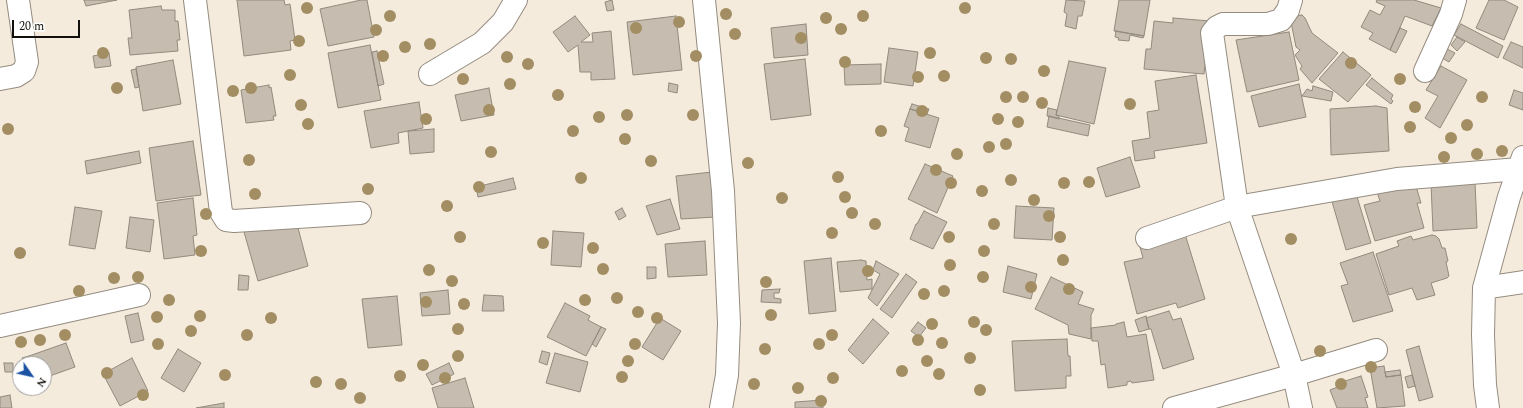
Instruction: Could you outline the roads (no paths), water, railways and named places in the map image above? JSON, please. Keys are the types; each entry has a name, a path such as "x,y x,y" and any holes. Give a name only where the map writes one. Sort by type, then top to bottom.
{"street":[{"path":"0,79 16,76 24,70 27,62 18,0"},
{"path":"195,0 221,212 226,220 234,221 360,213"},
{"path":"430,74 482,44 503,22 516,0"},
{"path":"704,0 723,191 729,324 727,376 721,408"},
{"path":"1292,0 1288,10 1281,20 1268,24 1224,24 1217,27 1212,33 1237,207 1294,375 1301,408"},
{"path":"1425,71 1456,0"},
{"path":"1147,238 1237,207 1396,179 1521,162 1509,197 1484,288 1483,342 1485,385 1488,408"},
{"path":"1484,288 1523,282"},
{"path":"0,326 139,295"},
{"path":"1174,408 1294,375 1376,350"}]}
